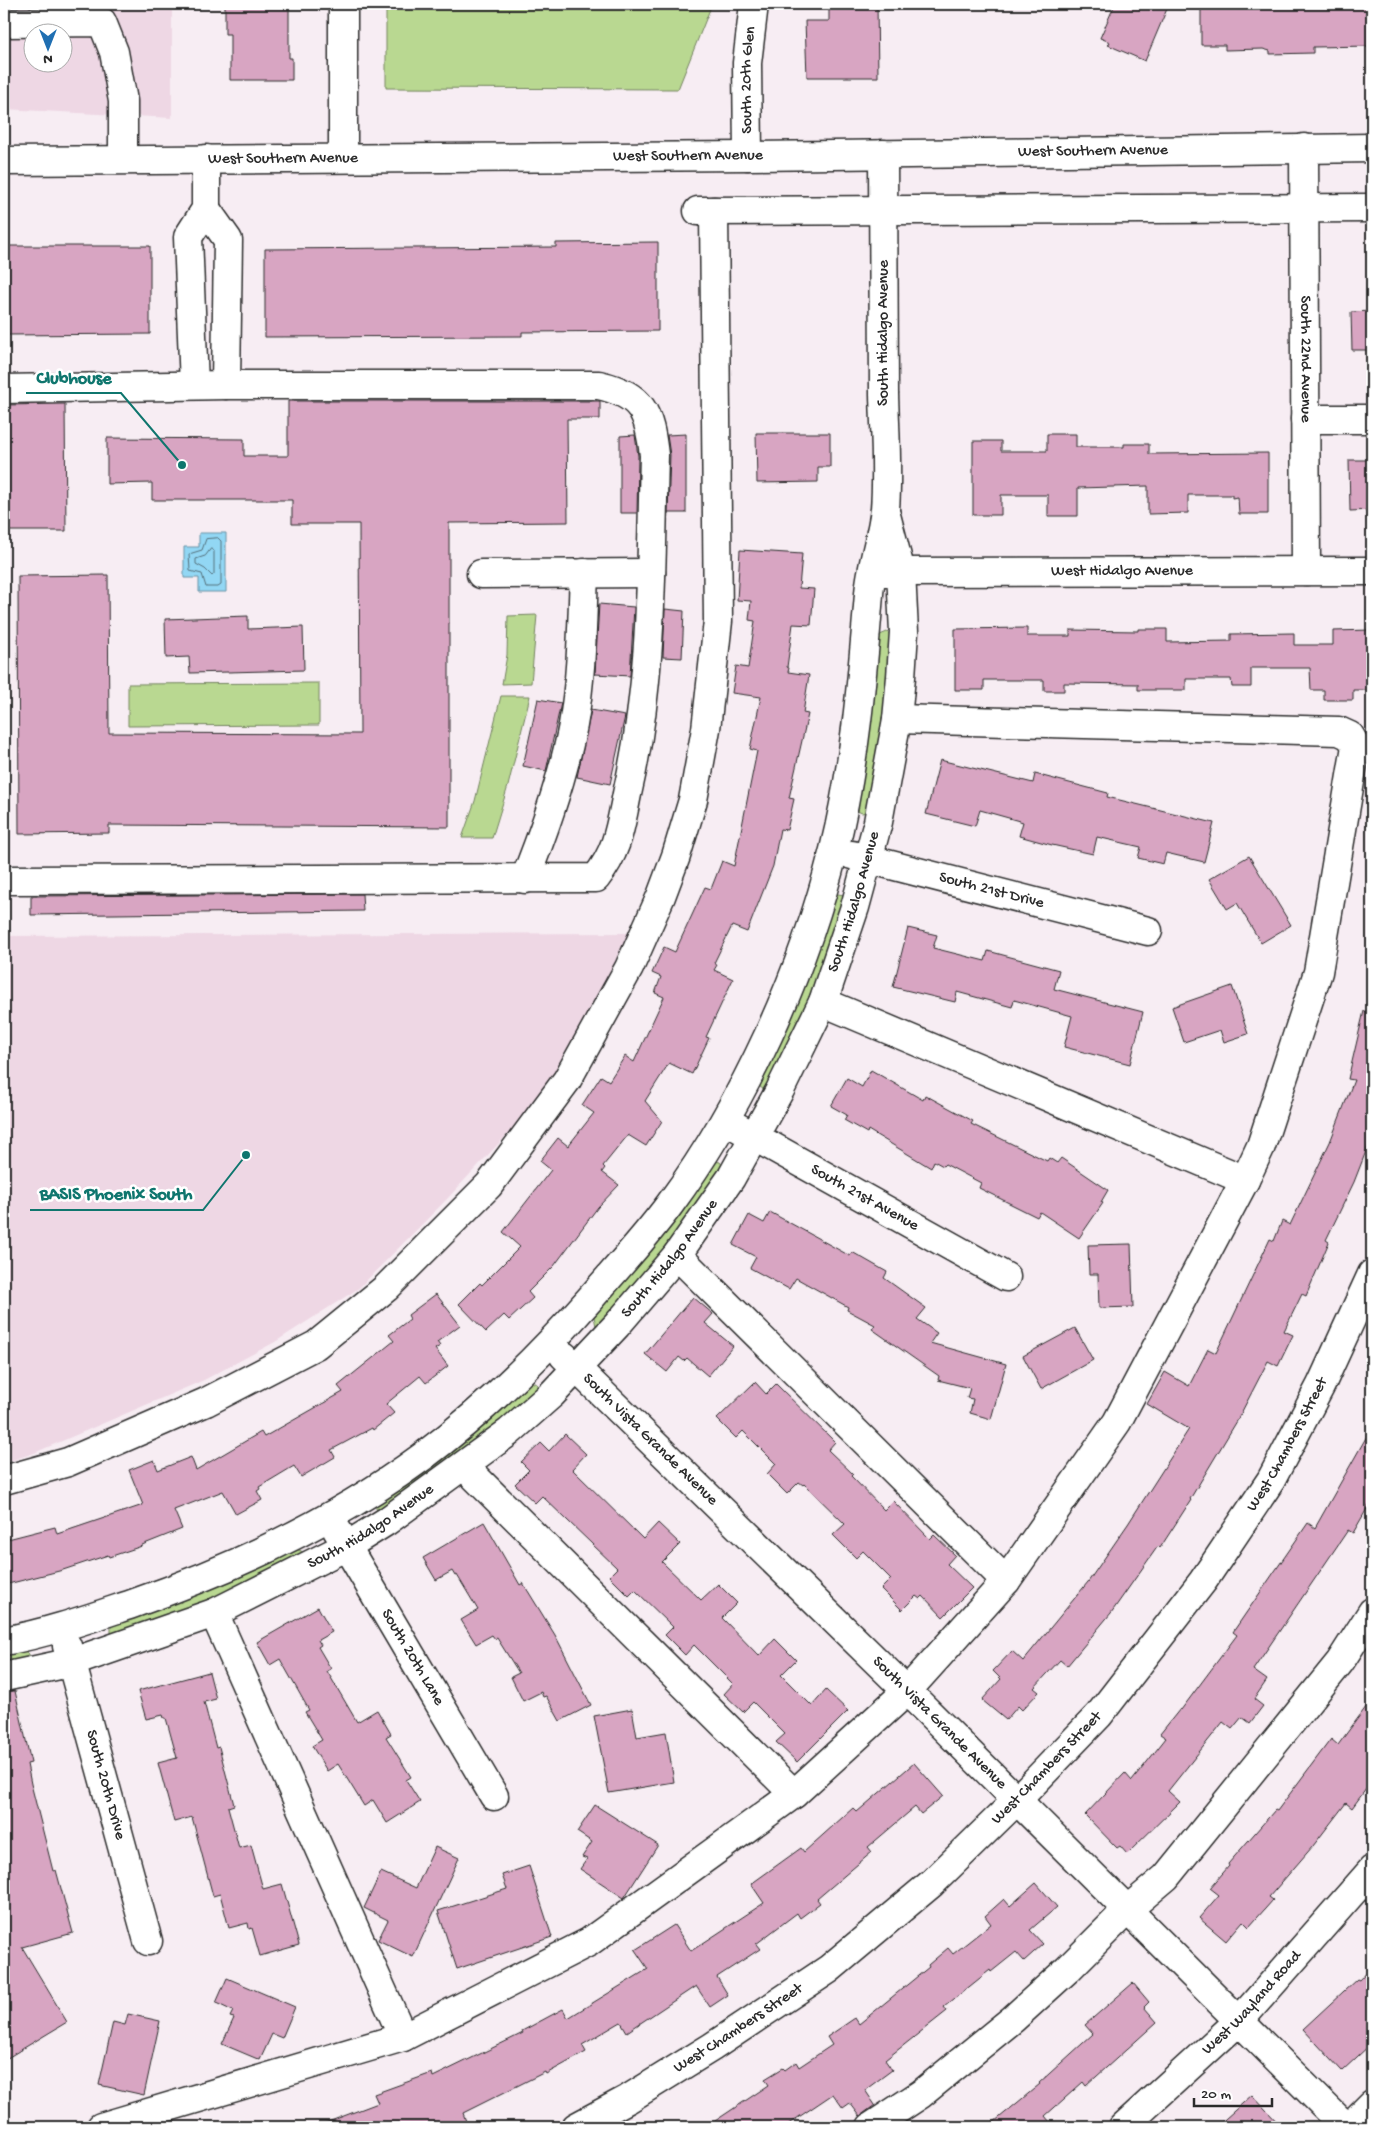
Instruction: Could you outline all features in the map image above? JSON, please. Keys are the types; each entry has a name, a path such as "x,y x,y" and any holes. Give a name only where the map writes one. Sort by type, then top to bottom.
{"street":[{"path":"343,4 344,158"},
{"name":"South 20th Glen","path":"748,156 747,62 754,4"},
{"path":"4,23 102,13 114,52 123,100 123,159"},
{"name":"South 22nd Avenue","path":"1304,148 1306,571"},
{"name":"West Southern Avenue","path":"4,160 748,156 1372,148"},
{"name":"South Hidalgo Avenue","path":"4,1641 61,1628 198,1581 269,1550 330,1517 428,1452 490,1402 551,1343 669,1206 724,1119 744,1084 778,1012 800,958 834,851 856,739 867,634 871,572 885,511 883,154"},
{"path":"194,385 188,237 206,209 206,159"},
{"path":"4,1480 68,1462 206,1402 316,1345 386,1288 489,1185 568,1080 629,968 661,896 676,856 693,800 706,729 718,621 706,211 1372,208"},
{"path":"206,209 228,240 226,385"},
{"path":"4,389 194,385 599,385 628,394 638,401 646,412 654,454 651,573 644,696 634,766 615,850 596,878 4,880"},
{"path":"1305,419 1372,419"},
{"name":"South Hidalgo Avenue","path":"4,1677 73,1662 214,1613 347,1546 417,1501 509,1432 577,1369 677,1255 731,1178 780,1090 822,1002 840,954 869,860 880,813 897,719 904,632 901,572 885,511"},
{"name":"West Hidalgo Avenue","path":"871,572 1372,571"},
{"path":"525,879 548,820 572,726 579,676 584,573"},
{"path":"481,574 651,573"},
{"path":"101,2127 403,2037 589,1942 794,1794 907,1692 1006,1581 1117,1422 1245,1180 1261,1146 1318,972 1356,746 1350,736 1339,730 897,719"},
{"name":"South 21st Drive","path":"834,851 1148,930"},
{"path":"822,1002 1245,1180"},
{"name":"South 21st Avenue","path":"724,1119 1006,1277"},
{"path":"677,1255 1006,1581"},
{"name":"West Chambers Street","path":"576,2127 628,2099 712,2047 829,1969 932,1883 1016,1801 1099,1715 1202,1581 1271,1480 1321,1385 1372,1274"},
{"name":"South Vista Grande Avenue","path":"551,1343 1348,2127"},
{"path":"464,1466 794,1794"},
{"name":"South 20th Lane","path":"330,1517 494,1796"},
{"path":"871,2127 921,2094 1013,2019 1068,1969 1127,1910 1166,1877 1340,1662 1372,1612"},
{"path":"214,1613 403,2037"},
{"name":"South 20th Drive","path":"61,1628 73,1662 148,1941"},
{"name":"West Wayland Road","path":"1123,2127 1240,2020 1372,1870"},
{"path":"1348,2127 1372,2104"}],"shaded area":[{"path":"4,4 172,4 172,118 4,109"},
{"path":"633,933 588,1022 529,1111 446,1200 359,1288 275,1342 204,1380 34,1453 4,1463 4,936"}],"green space":[{"path":"386,4 712,4 678,89 386,88"},
{"path":"537,615 531,683 502,684 507,655 508,616"},
{"path":"887,632 891,635 891,678 868,812 862,813 857,811 856,807 871,721 878,638"},
{"path":"319,683 319,725 128,726 128,684"},
{"path":"501,696 530,696 508,786 492,838 462,838 475,801"},
{"path":"838,894 844,895 845,898 811,1002 765,1091 758,1085 833,896"},
{"path":"714,1161 720,1162 723,1166 691,1219 599,1326 596,1326 594,1317 659,1239"},
{"path":"531,1382 537,1384 540,1388 457,1464 377,1511 375,1505 465,1438"},
{"path":"297,1549 305,1553 176,1619 111,1636 111,1626 218,1586"},
{"path":"25,1651 29,1654 29,1658 4,1668 4,1653"}],"water":[{"path":"199,533 226,533 226,592 199,592 199,578 184,578 184,547 199,547"}],"building":[{"path":"225,4 289,4 289,58 292,58 292,80 230,80 230,34 225,34"},
{"path":"829,4 877,4 878,77 807,77 805,21 829,21"},
{"path":"1115,4 1169,4 1145,61 1108,45 1110,42 1100,38"},
{"path":"1201,4 1372,4 1372,46 1313,47 1313,53 1270,54 1270,51 1263,49 1225,50 1225,45 1201,45"},
{"path":"658,242 658,331 522,332 522,336 265,337 265,249 556,247 556,243"},
{"path":"4,246 150,246 150,334 4,335"},
{"path":"1372,311 1372,350 1352,350 1351,312"},
{"path":"288,401 600,401 600,419 567,419 568,522 449,523 449,827 109,825 109,833 19,834 18,576 108,575 109,733 360,734 359,524 292,524 292,500 152,500 152,483 107,484 107,438 244,439 244,456 288,456"},
{"path":"65,404 66,531 4,531 4,405"},
{"path":"756,433 830,433 830,467 818,467 818,482 757,483"},
{"path":"686,434 686,513 668,513 670,455 667,435"},
{"path":"1047,434 1076,434 1076,447 1124,447 1124,444 1149,444 1149,454 1268,453 1268,514 1239,514 1238,497 1232,498 1232,495 1188,495 1188,513 1148,514 1148,486 1078,488 1078,516 1048,516 1048,495 1001,495 1001,515 973,515 973,441 1001,441 1001,451 1047,451"},
{"path":"635,435 638,456 637,513 620,513 620,436"},
{"path":"1349,460 1372,460 1372,510 1350,511"},
{"path":"740,550 802,554 799,588 814,589 811,625 793,624 787,667 789,668 788,672 809,675 803,713 808,714 789,798 794,799 787,830 780,829 773,866 747,932 732,926 714,963 717,965 714,970 733,979 706,1037 709,1038 692,1074 669,1063 645,1101 662,1121 646,1146 628,1135 603,1166 605,1168 602,1172 619,1185 598,1207 554,1266 528,1292 533,1298 509,1320 504,1315 486,1332 459,1304 480,1283 482,1285 520,1247 503,1232 551,1170 540,1161 558,1138 568,1146 594,1113 582,1105 601,1076 609,1081 625,1056 634,1062 664,997 655,993 661,977 652,973 664,947 675,952 705,887 711,889 722,861 734,866 757,751 750,749 761,697 732,693 736,666 748,668 755,621 749,620 751,601 737,600"},
{"path":"599,604 634,607 630,676 595,674"},
{"path":"665,609 684,611 682,658 663,657"},
{"path":"248,616 248,629 303,627 304,670 190,673 189,657 166,658 165,619"},
{"path":"1027,628 1027,636 1070,636 1070,630 1138,631 1138,629 1167,629 1167,642 1231,641 1231,634 1294,633 1294,645 1333,645 1333,631 1371,630 1372,690 1353,690 1353,700 1324,700 1324,690 1311,690 1310,668 1251,668 1251,687 1232,687 1231,679 1186,679 1186,690 1138,690 1138,684 1064,683 1064,691 1044,691 1044,680 984,680 984,690 955,690 955,629"},
{"path":"538,699 561,703 546,771 523,766"},
{"path":"591,710 625,716 610,784 577,777"},
{"path":"940,760 1033,783 1035,774 1108,793 1107,797 1214,823 1204,862 1166,853 1163,864 1138,858 1141,847 1097,837 1093,854 1052,845 1019,836 1023,822 980,810 975,826 926,814"},
{"path":"1249,856 1291,925 1261,943 1237,903 1227,909 1209,879"},
{"path":"362,894 363,911 31,915 31,896"},
{"path":"908,928 937,935 933,948 985,961 988,951 1059,970 1054,989 1143,1012 1130,1064 1064,1047 1072,1016 1014,1000 1012,1007 957,992 955,1002 893,987"},
{"path":"1232,986 1248,1034 1224,1042 1220,1030 1184,1042 1172,1007"},
{"path":"1364,1011 1372,1012 1372,1136 1354,1182 1326,1240 1329,1242 1306,1296 1302,1294 1284,1331 1293,1335 1278,1366 1268,1361 1237,1421 1191,1500 1160,1548 1158,1546 1111,1613 1067,1666 1060,1660 1034,1688 1039,1692 1022,1710 1018,1706 1006,1720 982,1700 1001,1679 993,1671 1012,1651 1023,1661 1088,1582 1189,1429 1147,1404 1165,1372 1189,1386 1208,1349 1216,1353 1270,1239 1274,1241 1282,1221 1290,1225 1330,1142 1354,1080 1348,1079"},
{"path":"871,1070 923,1100 925,1095 973,1121 971,1124 1047,1161 1049,1158 1057,1163 1061,1158 1108,1190 1101,1202 1103,1203 1079,1238 1040,1212 1037,1217 979,1188 981,1183 945,1164 943,1166 934,1161 931,1168 868,1130 867,1133 844,1120 847,1115 831,1106 847,1078 862,1087"},
{"path":"770,1212 850,1256 852,1252 887,1272 884,1278 926,1308 917,1319 937,1333 930,1343 1006,1364 991,1419 970,1413 973,1399 967,1398 970,1388 938,1380 939,1376 872,1329 875,1325 847,1310 848,1307 796,1278 789,1289 750,1268 756,1257 733,1245 749,1215 764,1223"},
{"path":"1131,1244 1133,1307 1099,1308 1098,1274 1089,1274 1088,1245"},
{"path":"436,1294 460,1325 437,1342 440,1346 435,1349 448,1366 426,1383 420,1376 386,1404 394,1413 373,1430 372,1428 331,1450 335,1457 301,1477 294,1466 259,1487 260,1489 257,1491 262,1500 236,1514 223,1491 174,1510 182,1529 142,1546 109,1557 108,1555 63,1570 4,1585 4,1540 55,1527 57,1534 143,1505 129,1470 154,1460 158,1470 191,1457 196,1470 261,1432 264,1437 343,1392 338,1386 394,1341 389,1335 410,1319 408,1315"},
{"path":"693,1297 713,1314 705,1323 733,1346 708,1376 687,1358 684,1361 679,1357 667,1372 645,1354"},
{"path":"1075,1328 1093,1360 1041,1389 1023,1356"},
{"path":"755,1382 766,1394 776,1384 835,1442 828,1450 853,1474 851,1476 884,1510 893,1501 930,1539 934,1535 955,1555 947,1564 972,1588 943,1617 923,1596 920,1599 916,1596 902,1610 881,1589 891,1579 863,1551 856,1558 833,1535 845,1524 804,1484 799,1482 787,1494 767,1474 776,1464 743,1431 736,1438 717,1419"},
{"path":"1372,1427 1372,1500 1353,1533 1348,1530 1253,1670 1267,1680 1254,1699 1263,1706 1250,1723 1242,1717 1232,1729 1223,1722 1168,1791 1180,1802 1127,1854 1120,1846 1117,1848 1085,1815 1125,1773 1132,1781 1166,1738 1160,1734 1181,1710 1237,1635 1233,1632 1308,1523 1315,1528"},
{"path":"565,1434 586,1454 572,1469 643,1539 658,1523 680,1544 662,1562 701,1600 718,1584 737,1603 722,1618 759,1656 775,1639 796,1660 781,1675 812,1706 826,1690 848,1711 797,1762 776,1742 785,1734 753,1702 743,1712 724,1694 733,1684 694,1645 685,1655 665,1635 673,1627 635,1590 629,1596 609,1576 617,1568 542,1496 535,1503 515,1484 529,1470 521,1462 541,1443 549,1451"},
{"path":"484,1522 520,1585 523,1583 555,1635 591,1705 560,1721 546,1696 543,1697 541,1692 523,1701 511,1677 519,1673 497,1638 495,1639 492,1635 476,1644 461,1620 478,1610 457,1575 455,1576 452,1571 436,1580 423,1558"},
{"path":"318,1607 332,1632 318,1640 321,1645 318,1647 331,1669 327,1671 357,1722 377,1710 391,1734 386,1737 411,1777 406,1780 420,1802 387,1823 373,1800 364,1806 338,1764 327,1771 312,1746 322,1740 305,1712 309,1710 280,1659 270,1665 257,1642"},
{"path":"209,1672 216,1699 204,1702 216,1748 219,1747 234,1805 228,1807 239,1848 251,1845 263,1889 282,1884 299,1945 260,1956 252,1928 249,1929 248,1923 229,1928 220,1894 213,1896 192,1817 174,1822 158,1763 177,1758 166,1718 163,1715 146,1719 138,1691"},
{"path":"15,1691 31,1763 27,1764 31,1784 53,1871 56,1870 73,1933 22,1947 67,2022 4,2060 4,1692"},
{"path":"1372,1699 1372,1781 1352,1808 1346,1803 1313,1846 1269,1897 1273,1900 1249,1927 1243,1921 1226,1941 1199,1918 1219,1895 1210,1888 1229,1866 1228,1864 1275,1810 1277,1811 1331,1739 1338,1745"},
{"path":"632,1709 637,1737 666,1732 674,1782 609,1793 594,1716"},
{"path":"914,1763 943,1796 921,1814 915,1807 868,1847 872,1852 817,1899 820,1903 800,1918 797,1913 756,1944 760,1949 717,1977 728,1995 710,2007 696,1986 627,2032 621,2022 582,2045 586,2052 546,2074 545,2072 463,2113 468,2127 320,2127 320,2125 378,2103 374,2094 432,2073 433,2077 523,2033 522,2031 563,2009 568,2018 648,1969 635,1950 674,1925 691,1951 764,1903 751,1884 801,1848 804,1852 853,1808 857,1812"},
{"path":"595,1805 658,1845 624,1898 580,1869 587,1859 582,1857 592,1842 577,1832"},
{"path":"435,1847 459,1858 413,1957 378,1940 388,1920 364,1908 381,1872 416,1888"},
{"path":"529,1866 552,1937 457,1969 438,1911 507,1889 502,1875"},
{"path":"1036,1883 1057,1907 1030,1930 1043,1944 1024,1961 1016,1952 991,1972 990,1970 944,2007 947,2011 885,2060 892,2070 865,2090 875,2105 860,2116 850,2103 843,2108 833,2094 784,2127 706,2127 769,2085 765,2079 783,2068 785,2070 796,2062 799,2067 832,2045 827,2037 855,2018 859,2024 929,1967 928,1965 948,1948 953,1954 991,1924 985,1916 1004,1899 1010,1906"},
{"path":"1372,1966 1372,2043 1342,2071 1303,2029 1357,1979 1359,1980"},
{"path":"227,1978 295,2007 282,2038 272,2034 260,2060 222,2044 234,2018 230,2017 233,2011 216,2003"},
{"path":"1133,1983 1149,2002 1144,2007 1157,2022 1086,2086 1083,2082 1045,2116 1054,2127 988,2127 1040,2084 1093,2034 1085,2025"},
{"path":"128,2014 160,2021 144,2095 99,2085 113,2022 125,2025"},
{"path":"1252,2095 1282,2127 1216,2127"}],"place":[{"name":"Clubhouse","path":"182,465"},
{"name":"BASIS Phoenix South","path":"246,1155"}]}
